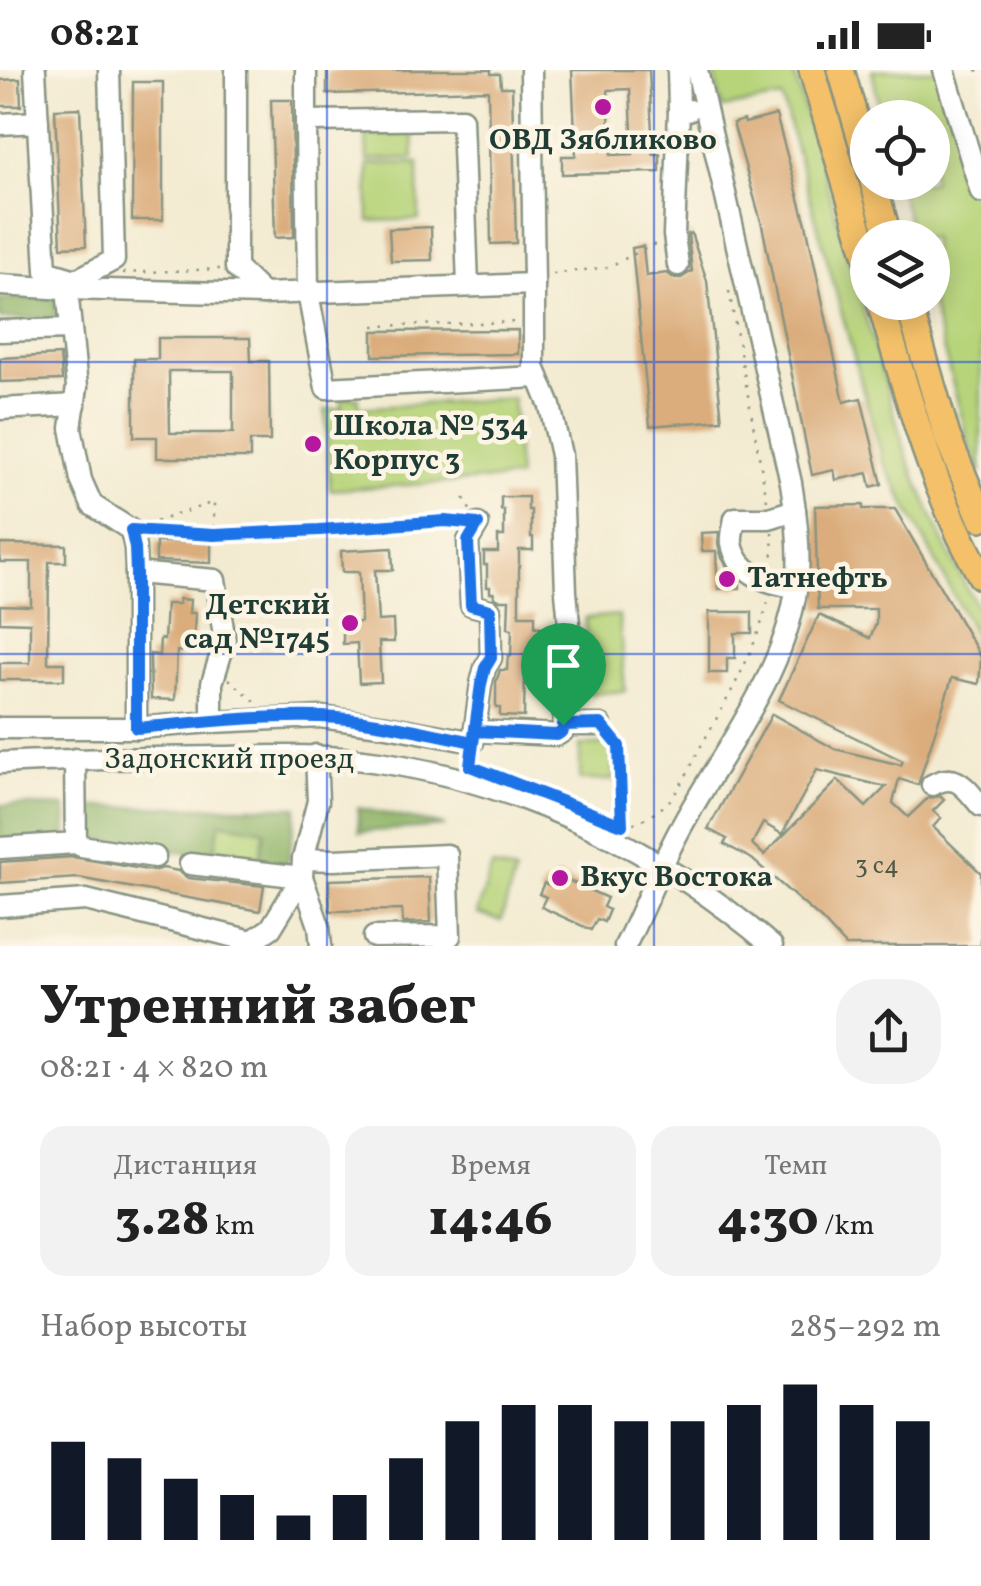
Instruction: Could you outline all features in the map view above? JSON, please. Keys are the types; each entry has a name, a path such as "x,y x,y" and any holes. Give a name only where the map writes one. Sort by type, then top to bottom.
{"main road":[{"path":"812,70 856,220"},
{"path":"840,70 850,104"},
{"path":"885,320 922,443 946,506 981,576"},
{"path":"913,320 948,436 981,518"}],"street":[{"path":"35,70 46,271 71,284"},
{"path":"71,284 114,260 109,70"},
{"path":"236,70 236,268 263,294"},
{"path":"306,70 308,293 326,388 538,377"},
{"path":"0,728 136,728 321,717 474,736 557,735 563,731 570,634 560,455 550,406 534,368 531,70"},
{"path":"944,70 981,192"},
{"path":"625,946 660,865 780,649 798,574 795,510 778,421 706,107 693,71"},
{"path":"678,265 674,235 679,110 693,71"},
{"path":"679,110 706,107"},
{"path":"306,121 462,119 468,286"},
{"path":"0,124 38,122"},
{"path":"71,284 77,387 71,428 81,480 92,505 131,530 135,548 136,728"},
{"path":"0,285 71,284 263,294 534,284"},
{"path":"0,331 71,329"},
{"path":"0,408 75,405"},
{"path":"795,510 769,518 735,518 731,540 736,556 749,572 772,584 796,587"},
{"path":"467,780 481,684 491,658 490,610 471,605 468,541 478,524"},
{"path":"136,573 214,580 225,641 212,683 212,722"},
{"path":"563,725 601,724"},
{"path":"0,906 86,900 252,943 272,928 302,868 318,801 316,756"},
{"name":"Задонский проезд","path":"0,763 316,756 378,762 467,780 533,803 632,848 730,911 772,946"},
{"path":"75,759 76,844"},
{"path":"932,785 944,778 954,779 981,806"},
{"path":"0,848 76,844 155,858"},
{"path":"190,864 302,868 334,860 447,854 450,936 374,937"},
{"path":"302,868 320,936 335,946"}],"path":[{"path":"564,272 608,266 674,235"},
{"path":"124,273 236,268"},
{"path":"601,724 619,746 619,825 636,822 662,808 678,788 742,673 763,622 772,584 772,533 727,279"},
{"path":"374,326 534,321"},
{"path":"131,530 214,502 214,535"},
{"path":"131,530 214,535 445,521 478,524"},
{"path":"216,668 275,719"}],"green space":[{"path":"713,70 793,70 850,263 850,320 867,320 908,460 981,615 981,648 883,461 782,98 722,108"},
{"path":"872,70 939,70 948,100 878,100"},
{"path":"950,108 981,203 981,473 970,447 936,320 950,320 950,220 908,220 903,200 950,200"},
{"path":"413,133 414,158 367,160 366,135"},
{"path":"418,163 419,220 369,221 368,164"},
{"path":"56,297 56,318 0,319 0,299"},
{"path":"358,397 360,408 513,398 518,478 330,490 325,410 342,409 342,398"},
{"path":"619,615 625,691 591,694 585,618"},
{"path":"580,745 613,745 613,780 580,780"},
{"path":"0,805 66,807 67,839 0,843"},
{"path":"85,807 297,807 287,868 85,838","holes":["220,822 265,830 260,857 215,849"]},
{"path":"358,808 445,826 359,832"},
{"path":"219,822 265,830 261,857 215,849"},
{"path":"492,866 515,873 501,921 477,914"}],"building":[{"path":"327,70 491,70 491,74 500,74 501,87 512,87 516,243 491,244 488,90 327,94"},
{"path":"572,70 649,70 653,154 660,154 660,172 562,174 562,156 576,156","holes":["630,89 633,154 611,155 608,90"]},
{"path":"20,79 21,106 0,106 0,80"},
{"path":"133,82 163,82 163,220 132,220"},
{"path":"271,100 292,100 294,237 275,238"},
{"path":"80,108 86,246 61,247 55,109"},
{"path":"776,115 806,224 844,402 861,398 882,484 871,487 868,473 836,480 834,470 812,475 762,225 733,123"},
{"path":"431,227 432,260 391,261 389,229"},
{"path":"691,233 707,281 722,420 650,426 632,248 643,246 646,276 667,273 681,278 692,271 688,234"},
{"path":"518,330 518,354 373,356 373,331"},
{"path":"158,338 250,338 251,361 269,361 270,441 250,441 250,458 157,458 157,437 134,437 134,359 158,359","holes":["169,371 233,371 233,433 170,433"]},
{"path":"60,355 62,380 0,382 0,358"},
{"path":"501,497 528,497 531,510 533,550 519,550 519,615 535,615 535,627 540,627 542,668 525,667 524,717 500,716 500,708 496,708 496,682 500,670 507,670 512,629 508,628 509,600 499,600 487,587 484,552 498,552 498,536 504,536"},
{"path":"815,506 895,509 981,657 979,684 952,678 918,785 899,779 893,803 908,817 928,798 940,796 944,800 933,811 941,818 933,827 981,873 981,946 846,946 752,859 724,844 727,839 708,829 772,714 835,749 901,765 903,761 779,700 819,615 870,638 876,623 876,609 818,609","holes":["817,770 886,787 866,807 838,780 764,855 752,844 763,823 782,834"]},
{"path":"719,532 722,558 740,581 740,588 718,589 716,551 702,551 701,533"},
{"path":"156,542 211,542 211,563 156,561"},
{"path":"0,544 66,545 66,562 49,562 48,663 64,663 64,680 0,680 0,663 30,663 30,623 0,622 0,605 31,606 31,562 0,562"},
{"path":"392,548 393,570 375,570 378,621 393,620 394,642 379,642 381,682 359,683 357,643 343,644 343,623 361,622 359,572 342,572 341,551"},
{"path":"179,599 190,600 189,613 195,613 193,652 177,651 175,700 151,699 150,654 159,655 160,639 164,640 166,604 179,604"},
{"path":"709,612 752,612 752,633 735,633 735,658 727,658 727,673 709,673"},
{"path":"73,857 153,871 163,868 188,878 264,886 260,911 79,878 0,883 0,862"},
{"path":"556,875 607,898 603,907 609,910 604,922 597,919 591,930 541,907 546,897 539,894 544,883 551,886"},
{"path":"429,877 431,922 403,923 402,910 330,911 329,880"}],"place":[{"name":"ОВД Зябликово","path":"603,107"},
{"name":"Школа № 534 Корпус 3","path":"313,444"},
{"name":"Татнефть","path":"727,579"},
{"name":"Детский сад №1745","path":"350,623"},
{"name":"Вкус Востока","path":"560,878"}],"route":[{"path":"563,725 563,731 557,735 475,731 473,742 321,717 136,728 136,573 131,530 214,535 445,521 478,524 468,541 471,605 490,610 491,658 481,684 475,731 470,766 622,825 619,746 601,724 563,725"}]}
